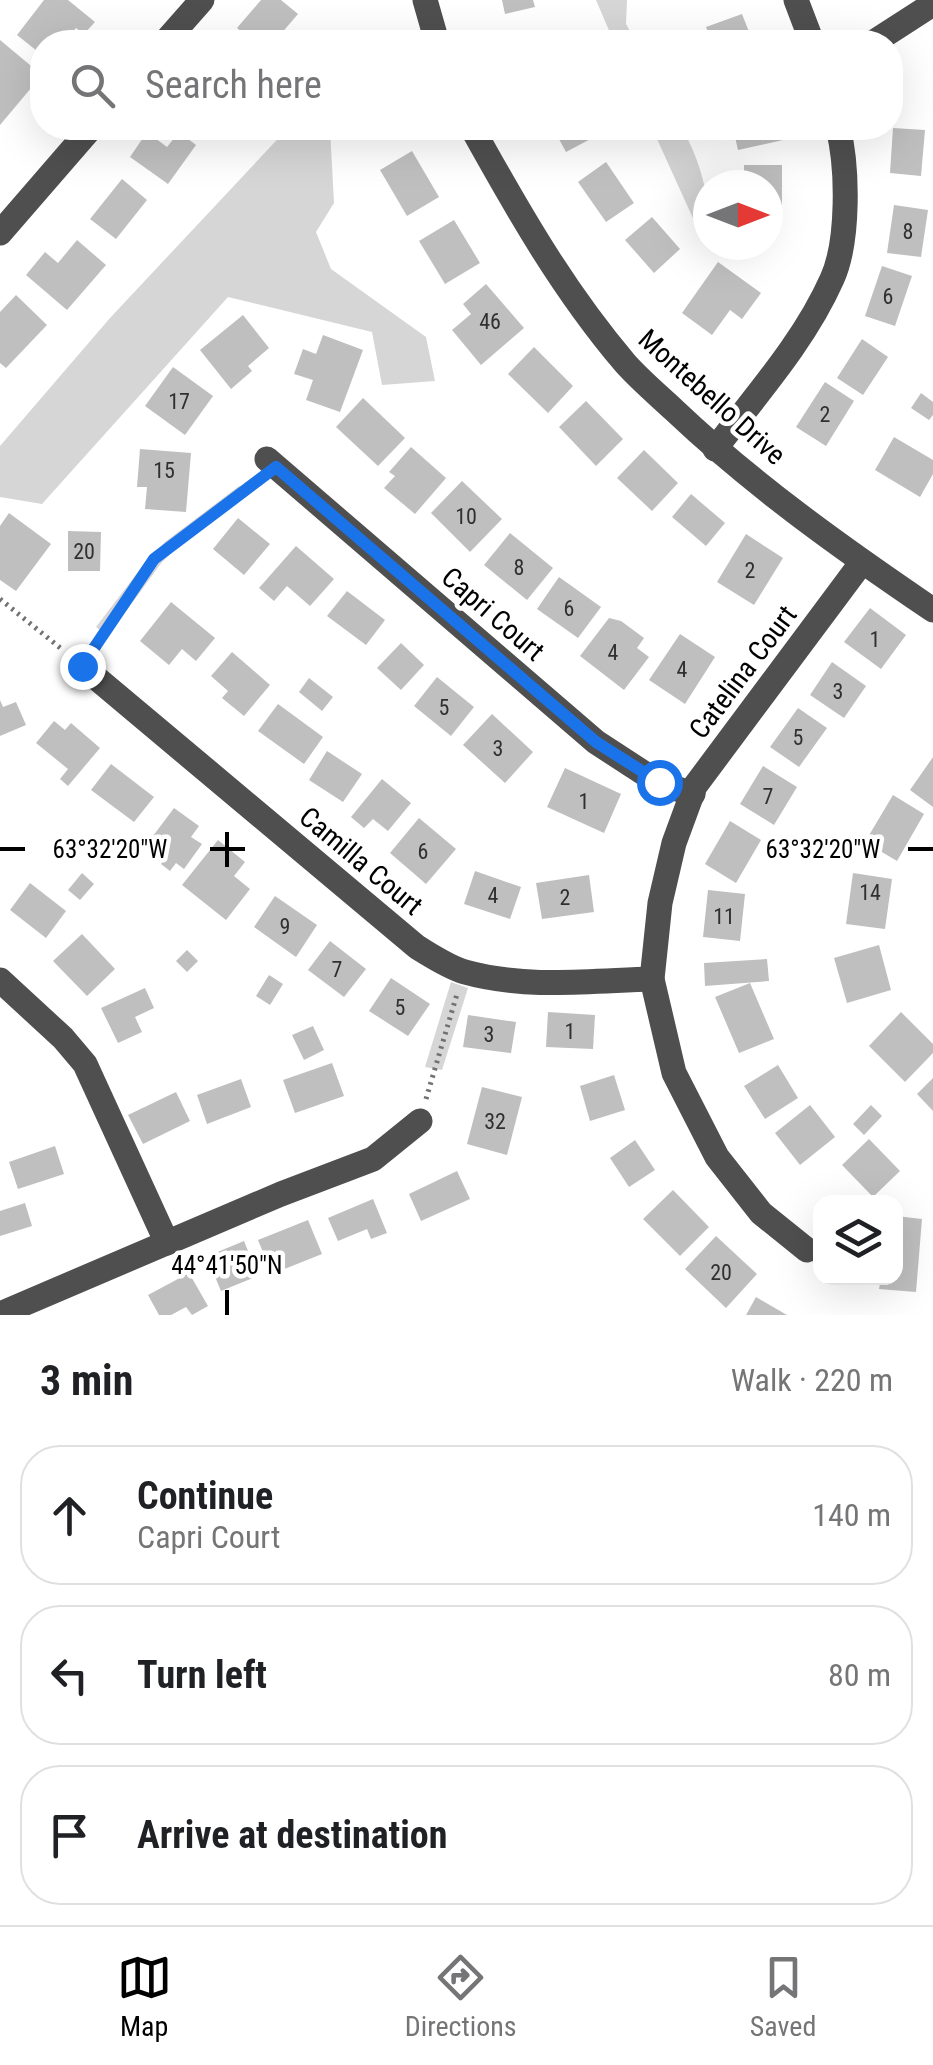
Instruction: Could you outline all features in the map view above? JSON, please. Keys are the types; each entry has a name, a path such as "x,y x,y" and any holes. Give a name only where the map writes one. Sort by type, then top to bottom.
{"street":[{"path":"176,30 202,0"},
{"path":"425,0 433,30"},
{"path":"796,0 807,30"},
{"path":"893,30 933,4"},
{"path":"0,233 81,140"},
{"name":"Montebello Drive","path":"479,140 528,230 570,294 628,366 715,449 862,562 933,610"},
{"path":"715,449 802,335 834,275 845,191 839,140"},
{"name":"Capri Court","path":"272,463 596,742 659,782 692,794"},
{"name":"Catelina Court","path":"807,1250 760,1213 718,1157 674,1073 652,980 660,903 674,843 696,786 862,562"},
{"name":"Camilla Court","path":"82,666 417,947 463,972 522,982 652,980"},
{"path":"0,980 80,1056 166,1242"},
{"path":"0,1314 374,1159 420,1121"}],"path":[{"path":"0,599 82,666 154,559 272,463"},
{"path":"420,1121 463,972"}],"shaded area":[{"path":"596,0 627,0 629,30 609,30"},
{"path":"277,140 331,140 334,203 316,232 331,269 426,337 435,381 382,385 372,332 228,297 42,504 0,497 0,446 110,318"},
{"path":"657,140 688,140 700,170 693,170 693,218"},
{"path":"239,486 248,495 162,562 108,636 96,627 165,542"},
{"path":"451,982 468,988 442,1070 425,1067"}],"building":[{"path":"44,0 68,0 95,22 88,30 30,30 30,45 17,35"},
{"path":"261,0 281,0 298,14 284,30 237,28"},
{"path":"502,0 533,0 535,7 505,14"},
{"path":"742,14 748,30 707,30 706,27"},
{"path":"0,40 30,65 30,89 0,125"},
{"path":"903,129 925,130 921,176 890,173 892,140 903,140"},
{"path":"142,140 158,140 167,147 173,140 189,140 196,145 168,184 130,157"},
{"path":"560,140 589,140 566,152"},
{"path":"736,140 783,140 738,150"},
{"path":"412,151 439,197 407,216 380,170"},
{"path":"606,162 634,203 606,222 578,182"},
{"path":"744,165 782,165 782,170 744,170"},
{"path":"122,179 147,200 116,239 90,219"},
{"path":"894,205 928,210 921,257 887,253"},
{"path":"652,217 680,249 654,273 625,240"},
{"path":"454,220 480,263 445,284 419,241"},
{"path":"77,240 106,265 67,310 26,275 45,252 58,263"},
{"path":"718,262 761,293 742,319 730,310 712,335 682,313"},
{"path":"882,266 912,276 895,326 865,316"},
{"path":"486,284 524,328 481,365 452,330 471,314 463,304"},
{"path":"16,295 47,325 6,368 0,363 0,312"},
{"path":"243,315 269,348 248,366 252,371 231,389 200,350"},
{"path":"323,335 363,350 340,412 306,400 313,380 294,374 303,349 316,354"},
{"path":"862,339 888,357 863,395 837,378"},
{"path":"534,347 573,386 548,413 508,374"},
{"path":"173,367 213,396 185,435 145,406"},
{"path":"825,382 854,401 826,446 796,427"},
{"path":"921,393 933,402 929,420 911,408"},
{"path":"363,398 405,438 378,466 336,427"},
{"path":"586,401 623,439 596,466 559,427"},
{"path":"894,437 933,460 933,474 920,497 875,470"},
{"path":"411,447 446,478 415,514 384,488 395,476 389,472"},
{"path":"140,449 191,453 186,512 145,509 147,487 137,487"},
{"path":"644,450 678,483 652,511 617,478"},
{"path":"462,481 502,519 470,552 431,513"},
{"path":"691,494 725,523 706,546 672,517"},
{"path":"9,513 51,544 16,591 0,580 0,526"},
{"path":"238,518 270,544 244,575 213,549"},
{"path":"68,531 101,532 100,571 68,571"},
{"path":"510,533 553,568 527,600 484,565"},
{"path":"746,534 783,558 754,605 717,582"},
{"path":"296,546 334,579 310,606 287,586 274,601 259,588"},
{"path":"559,577 601,607 578,638 537,609"},
{"path":"347,591 385,620 366,645 327,616"},
{"path":"171,602 215,638 196,661 182,649 169,665 140,641"},
{"path":"870,608 906,635 881,669 844,642"},
{"path":"609,618 621,621 644,638 637,648 649,657 624,690 580,656"},
{"path":"680,634 715,657 685,704 649,680"},
{"path":"401,643 424,665 401,690 377,668"},
{"path":"232,652 270,685 244,716 222,698 228,691 211,676"},
{"path":"832,662 866,686 844,718 810,695"},
{"path":"437,677 474,707 451,736 414,706"},
{"path":"309,678 333,697 322,711 299,692"},
{"path":"0,700 3,707 16,702 26,725 0,736"},
{"path":"278,704 323,737 304,764 258,731"},
{"path":"798,708 827,728 799,767 770,747"},
{"path":"492,714 533,752 505,783 463,745"},
{"path":"54,721 65,730 71,723 100,748 68,786 60,779 68,769 36,743"},
{"path":"327,751 362,774 343,802 309,780"},
{"path":"933,757 933,807 910,790"},
{"path":"111,764 154,797 134,822 91,790"},
{"path":"763,766 797,787 774,825 740,804"},
{"path":"565,768 621,794 604,833 547,807"},
{"path":"382,779 411,803 388,831 373,819 364,828 351,817"},
{"path":"893,795 924,814 897,861 865,842"},
{"path":"174,808 199,826 191,837 202,844 184,869 176,863 170,871 161,864 168,853 150,840"},
{"path":"419,818 456,849 426,884 390,853"},
{"path":"730,821 761,840 736,883 705,864"},
{"path":"218,840 245,862 234,876 250,889 226,920 182,885"},
{"path":"475,871 521,887 510,919 464,904"},
{"path":"82,873 94,884 80,900 68,890"},
{"path":"853,873 892,879 885,929 846,924"},
{"path":"589,875 594,912 542,919 536,883"},
{"path":"30,883 66,911 46,938 10,910"},
{"path":"708,890 745,894 740,941 703,937"},
{"path":"275,896 317,925 296,957 254,927"},
{"path":"82,934 115,969 87,996 53,961"},
{"path":"330,941 366,969 344,997 308,970"},
{"path":"879,945 891,990 847,1003 834,958"},
{"path":"187,950 198,961 187,972 176,961"},
{"path":"767,959 769,981 705,986 704,963"},
{"path":"269,975 283,984 270,1005 256,996"},
{"path":"391,978 430,1004 408,1036 369,1011"},
{"path":"750,983 774,1039 739,1053 715,997"},
{"path":"145,988 154,1008 135,1017 142,1032 118,1043 101,1008"},
{"path":"548,1012 595,1015 593,1049 546,1047"},
{"path":"901,1012 933,1044 933,1053 905,1082 869,1046"},
{"path":"468,1015 516,1022 511,1053 463,1047"},
{"path":"313,1026 324,1050 304,1060 292,1035"},
{"path":"332,1063 344,1096 295,1113 283,1080"},
{"path":"778,1065 798,1098 765,1119 744,1086"},
{"path":"614,1075 625,1110 590,1121 580,1086"},
{"path":"933,1078 933,1111 917,1094"},
{"path":"241,1079 251,1107 207,1124 197,1095"},
{"path":"482,1087 522,1097 507,1155 467,1144"},
{"path":"176,1092 190,1121 143,1144 128,1115"},
{"path":"810,1105 835,1137 800,1165 775,1133"},
{"path":"871,1105 882,1116 864,1135 853,1124"},
{"path":"869,1139 900,1171 871,1195 842,1165"},
{"path":"635,1140 655,1170 629,1187 610,1158"},
{"path":"55,1146 64,1174 18,1189 9,1162"},
{"path":"457,1171 470,1199 421,1221 409,1194"},
{"path":"673,1190 709,1227 680,1256 643,1219"},
{"path":"373,1199 387,1233 371,1239 367,1229 338,1241 328,1218"},
{"path":"25,1203 32,1226 0,1236 0,1211"},
{"path":"903,1217 922,1219 916,1292 879,1289 880,1285 903,1285"},
{"path":"308,1220 322,1254 272,1274 258,1240"},
{"path":"716,1236 757,1274 726,1308 685,1269"},
{"path":"244,1241 258,1276 221,1291 213,1272 221,1269 215,1253"},
{"path":"189,1273 208,1306 192,1315 186,1307 171,1315 159,1315 148,1295"},
{"path":"756,1297 787,1315 746,1315"}],"route":[{"path":"82,666 154,559 276,467 596,742 659,782"}]}
